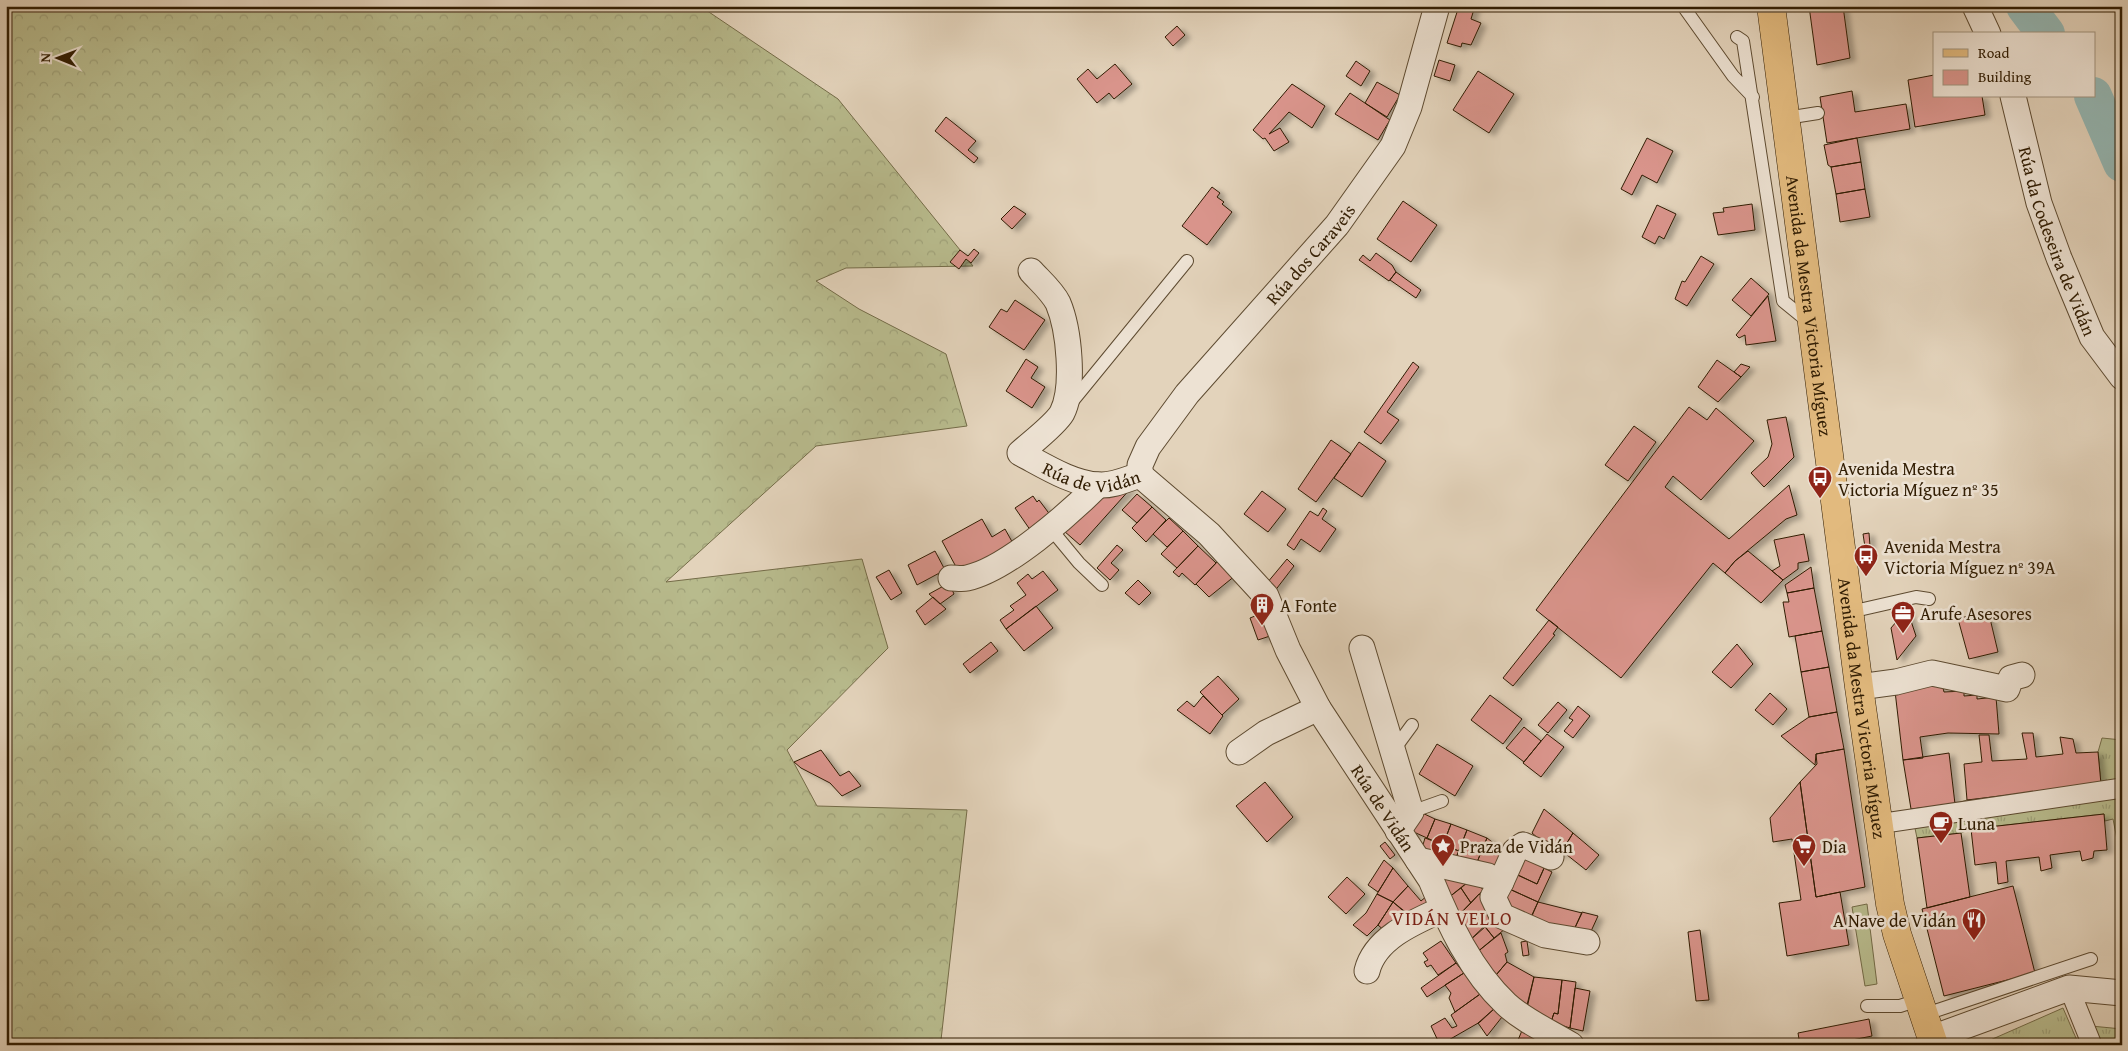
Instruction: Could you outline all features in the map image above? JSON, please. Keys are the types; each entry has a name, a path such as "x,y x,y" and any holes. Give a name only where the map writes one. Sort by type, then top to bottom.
{"main road":[{"name":"Avenida da Mestra Victoria Míguez","path":"1771,6 1878,824 1897,934 1927,1025"}],"street":[{"name":"Rúa dos Caraveis","path":"1140,475 1140,465 1148,446 1187,394 1337,225 1393,146 1409,107 1437,6"},
{"path":"1975,6 1987,32"},
{"name":"Rúa da Codeseira de Vidán","path":"2014,98 2039,203 2059,258 2092,337 2122,377"},
{"path":"1030,270 1057,301 1064,322 1069,349 1067,398 1061,414"},
{"name":"Rúa de Vidán","path":"1061,414 1020,453 1068,477 1098,485 1114,484 1140,475 1209,534 1266,596 1288,650 1318,708 1405,821 1418,860 1431,880 1443,909 1472,962 1506,1004 1571,1045"},
{"path":"951,578 967,578 992,567 1032,543 1098,485"},
{"path":"1362,648 1393,751 1405,821"},
{"path":"1859,687 1896,682 1932,673 2007,689 2011,678 2022,675"},
{"path":"1239,752 1266,733 1318,708"},
{"path":"1878,824 2122,788"},
{"path":"1551,858 1523,845 1515,851 1493,897 1502,916 1544,935 1587,942"},
{"path":"1418,860 1488,876 1501,882"},
{"path":"1367,971 1369,963 1380,945 1414,922 1443,909"},
{"path":"2058,973 2092,1045"},
{"path":"1927,1025 2058,973 2122,993"}],"lane":[{"path":"1683,6 1733,76 1753,97"},
{"path":"1737,37 1743,41 1753,97 1784,302 1813,325"},
{"path":"1786,118 1818,113"},
{"path":"1061,414 1186,261"},
{"path":"1050,528 1079,563 1102,585"},
{"path":"1850,612 1916,597 1929,599"},
{"path":"1393,751 1412,725"},
{"path":"1405,821 1442,801"},
{"path":"2058,973 2091,958"},
{"path":"1867,1006 1900,1006 1927,1025"}],"green space":[{"path":"6,6 700,6 838,99 973,266 846,268 816,281 859,309 946,354 967,426 816,446 666,582 862,559 888,648 787,750 817,806 967,810 941,1040 937,1045 6,1045"},
{"path":"2102,738 2122,740 2122,849 2119,850 2113,819 2105,821 2104,814 1971,829 1961,833 1917,838 1911,809 1955,804 1967,800 2101,784 2098,752"},
{"path":"1867,904 1877,984 1865,986 1852,907"},
{"path":"2063,1008 2079,1045 1979,1045"},
{"path":"2091,1026 2122,1029 2122,1045 2099,1045"}],"building":[{"path":"1459,6 1475,6 1471,19 1481,23 1471,45 1462,43 1461,47 1447,43"},
{"path":"1809,6 1843,6 1850,58 1817,65"},
{"path":"1177,26 1185,35 1173,46 1165,37"},
{"path":"1439,60 1455,65 1450,81 1434,76"},
{"path":"1356,61 1370,71 1361,86 1346,76"},
{"path":"1115,64 1132,84 1114,99 1109,93 1097,103 1077,79 1088,69 1097,79"},
{"path":"1478,71 1514,94 1489,133 1453,110"},
{"path":"1933,75 1933,98 1982,98 1985,115 1915,127 1908,80"},
{"path":"1377,82 1400,95 1387,117 1365,103"},
{"path":"1292,84 1325,106 1312,128 1289,112 1269,134 1280,128 1289,142 1274,151 1265,138 1263,139 1253,130"},
{"path":"1852,91 1855,112 1906,104 1910,129 1827,143 1820,97"},
{"path":"1350,93 1390,120 1378,140 1335,114"},
{"path":"946,117 976,141 968,150 978,158 974,163 935,131"},
{"path":"1647,138 1673,151 1657,183 1642,175 1632,195 1621,189"},
{"path":"1857,138 1861,162 1831,167 1828,165 1824,145"},
{"path":"1861,162 1865,189 1836,194 1831,167"},
{"path":"1212,187 1220,193 1217,197 1224,202 1222,204 1232,212 1207,245 1182,226"},
{"path":"1865,189 1870,217 1840,222 1836,194"},
{"path":"1403,201 1437,225 1411,262 1377,239"},
{"path":"1752,204 1755,230 1718,235 1713,213 1724,212 1723,208"},
{"path":"1657,205 1676,214 1664,239 1659,236 1655,244 1642,237"},
{"path":"1014,206 1026,214 1012,229 1001,219"},
{"path":"974,249 979,253 971,263 966,259 959,269 950,262 960,250 968,256"},
{"path":"1376,253 1392,265 1396,272 1389,281 1359,260 1363,255 1370,261"},
{"path":"1701,256 1714,264 1687,306 1675,299 1682,281 1685,282"},
{"path":"1396,272 1421,290 1416,298 1390,280"},
{"path":"1751,278 1769,294 1751,316 1732,300"},
{"path":"1768,296 1776,341 1746,345 1745,335 1739,338 1736,335"},
{"path":"1015,300 1045,320 1024,350 989,327 1001,309 1007,312"},
{"path":"1026,359 1038,367 1031,378 1045,387 1032,408 1006,391"},
{"path":"1717,360 1741,377 1718,402 1698,387"},
{"path":"1413,362 1419,367 1387,412 1399,420 1381,444 1364,432"},
{"path":"1741,364 1750,367 1741,377 1734,372"},
{"path":"1689,407 1707,420 1716,408 1754,441 1701,500 1673,476 1665,487 1729,539 1789,485 1797,515 1786,519 1735,561 1725,573 1713,563 1621,678 1536,610"},
{"path":"1786,417 1794,457 1764,487 1751,473 1768,457 1772,444 1767,420"},
{"path":"1634,426 1656,442 1628,481 1605,465"},
{"path":"1331,440 1351,454 1316,502 1298,489"},
{"path":"1359,442 1386,461 1362,497 1334,478"},
{"path":"1132,487 1080,545 1064,531 1108,493"},
{"path":"1262,491 1286,509 1268,532 1244,514"},
{"path":"1137,494 1152,507 1137,523 1122,510"},
{"path":"1033,496 1037,502 1039,500 1054,520 1033,534 1015,508"},
{"path":"1152,507 1166,520 1146,542 1132,528"},
{"path":"1323,508 1327,511 1322,519 1336,529 1320,552 1301,539 1294,550 1287,545 1310,511 1318,516"},
{"path":"1169,518 1183,531 1167,547 1153,534"},
{"path":"982,519 992,537 1005,529 1015,547 961,576 942,541"},
{"path":"1183,531 1198,546 1177,568 1161,554"},
{"path":"1869,533 1870,546 1865,547 1863,534"},
{"path":"1804,534 1809,561 1798,563 1798,569 1783,580 1772,571 1780,566 1774,540"},
{"path":"1117,545 1123,550 1111,563 1119,570 1110,580 1097,568"},
{"path":"1198,546 1216,563 1195,585 1182,573 1179,577 1173,572"},
{"path":"935,551 945,570 917,585 908,565"},
{"path":"1748,551 1783,580 1761,603 1725,573 1735,561"},
{"path":"1220,559 1236,575 1209,597 1196,584"},
{"path":"1287,559 1294,566 1274,592 1267,583"},
{"path":"1811,567 1814,588 1787,593 1785,585"},
{"path":"889,570 902,593 891,600 876,577"},
{"path":"1043,571 1058,590 1006,629 1000,620 1014,610 1010,606 1026,595 1017,583 1028,574 1032,579"},
{"path":"1138,580 1151,593 1139,605 1125,593"},
{"path":"949,583 954,594 940,604 929,594"},
{"path":"1814,588 1822,631 1789,637 1783,602 1789,602 1787,593"},
{"path":"933,597 946,609 925,625 916,611"},
{"path":"1036,606 1053,628 1024,651 1006,629"},
{"path":"1907,609 1916,636 1897,660 1891,628"},
{"path":"1988,610 1998,652 1969,659 1958,619"},
{"name":"A Fonte","path":"1265,612 1273,635 1258,640 1250,618"},
{"path":"1549,620 1558,627 1553,634 1555,635 1513,686 1503,678"},
{"path":"1822,631 1829,667 1801,672 1795,636"},
{"path":"991,642 998,651 970,673 963,664"},
{"path":"1737,644 1753,664 1731,688 1712,672"},
{"path":"1829,667 1837,712 1809,717 1801,672"},
{"path":"1218,676 1239,699 1222,715 1200,692"},
{"path":"1942,684 1944,692 1964,691 1964,696 1977,695 1977,699 1996,697 1999,734 1948,733 1920,737 1923,758 1903,760 1895,691"},
{"path":"1770,693 1787,709 1773,725 1755,710"},
{"path":"1490,695 1522,719 1503,744 1471,720"},
{"path":"1203,696 1223,716 1210,734 1177,710 1187,701 1194,707"},
{"path":"1558,702 1567,710 1548,733 1538,725"},
{"path":"1578,706 1590,716 1573,738 1564,731 1573,720 1569,718"},
{"path":"1837,712 1844,749 1816,754 1815,765 1781,736 1809,717"},
{"path":"1524,727 1541,741 1524,762 1506,748"},
{"path":"2022,733 2033,733 2036,757 2063,754 2060,737 2073,739 2076,753 2098,752 2101,784 1967,800 1964,764 1982,762 1979,735 1989,735 1992,761 2027,759"},
{"path":"1547,734 1564,747 1541,777 1523,763"},
{"path":"1437,744 1473,766 1455,796 1419,774"},
{"path":"1844,749 1865,887 1816,897 1800,782 1817,764 1816,754"},
{"path":"821,750 840,776 849,771 861,786 842,796 830,783 801,768 794,762"},
{"path":"1949,753 1955,804 1911,809 1903,760"},
{"path":"1265,782 1293,817 1267,842 1236,806"},
{"name":"Dia","path":"1800,782 1816,897 1840,892 1849,945 1787,956 1779,903 1801,900 1792,839 1773,842 1770,818"},
{"path":"1544,809 1573,833 1559,856 1532,833"},
{"path":"1418,811 1435,819 1427,838 1416,833 1411,842 1405,835"},
{"path":"2104,814 2107,850 2094,851 2093,858 2082,861 2080,851 2050,855 2052,868 2041,871 2039,857 2006,861 2008,882 1998,884 1996,862 1975,865 1971,829"},
{"path":"1435,819 1451,824 1443,845 1427,838"},
{"path":"1451,824 1467,830 1459,851 1443,845"},
{"path":"1467,830 1487,838 1475,867 1455,860"},
{"path":"1573,833 1599,855 1586,870 1562,851"},
{"path":"1961,833 1970,897 1927,908 1917,838"},
{"path":"1425,838 1446,846 1442,855 1422,848"},
{"path":"1487,838 1504,851 1491,873 1475,867"},
{"path":"1385,842 1395,855 1390,859 1380,846"},
{"path":"1446,846 1459,851 1455,860 1442,855"},
{"path":"1521,853 1546,864 1537,884 1513,873"},
{"path":"1384,860 1393,868 1378,892 1368,885"},
{"path":"1393,868 1408,886 1393,902 1377,894"},
{"path":"1544,868 1552,872 1538,902 1505,887 1514,873 1537,884"},
{"path":"1454,871 1474,877 1448,898 1439,885"},
{"path":"1347,877 1365,894 1346,914 1328,897"},
{"path":"1474,877 1483,890 1471,903 1461,888"},
{"path":"1408,886 1421,901 1428,895 1435,907 1409,916 1393,902"},
{"path":"2013,886 2035,973 1944,996 1922,909"},
{"path":"1505,887 1538,902 1529,921 1496,900"},
{"path":"1461,888 1471,903 1459,915 1448,898"},
{"path":"1377,894 1393,902 1378,925 1367,936 1353,925 1366,913"},
{"path":"1479,894 1498,913 1468,942 1454,920"},
{"path":"1393,902 1408,914 1387,933 1378,925"},
{"path":"1538,902 1582,913 1572,934 1529,923"},
{"path":"1582,912 1598,916 1587,940 1572,934"},
{"path":"1498,913 1511,924 1494,938 1484,925"},
{"path":"1485,927 1494,938 1476,953 1468,942"},
{"path":"1700,930 1709,1000 1696,1001 1688,932"},
{"path":"1501,933 1508,952 1505,954 1507,962 1491,981 1476,953"},
{"path":"1441,941 1456,963 1438,975 1431,965 1427,967 1424,962 1428,960 1423,953"},
{"path":"1527,941 1529,955 1523,956 1521,942"},
{"path":"1507,962 1534,977 1526,1009 1491,981"},
{"path":"1456,963 1464,973 1427,997 1421,988"},
{"path":"1467,971 1483,992 1455,1012 1449,998 1451,993 1445,985"},
{"path":"1534,977 1562,980 1558,1014 1554,1013 1551,1022 1533,1017 1534,1009 1527,1008"},
{"path":"1562,980 1576,982 1570,1028 1551,1022 1554,1013 1558,1014"},
{"path":"1575,988 1590,991 1583,1031 1570,1028"},
{"path":"1483,992 1495,1008 1480,1022 1440,1045 1431,1026 1445,1018 1452,1028 1457,1026 1451,1015"},
{"path":"1495,1008 1502,1017 1487,1036 1478,1023"},
{"path":"1869,1019 1872,1036 1827,1045 1800,1045 1798,1033"},
{"path":"1523,1028 1549,1045 1516,1045"}],"waterway":[{"path":"2025,6 2044,32"},
{"path":"2094,98 2122,163"}],"place":[{"name":"Avenida Mestra Victoria Míguez nº 35","path":"1820,499"},
{"name":"Avenida Mestra Victoria Míguez nº 39A","path":"1866,577"},
{"name":"A Fonte","path":"1262,626"},
{"name":"Arufe Asesores","path":"1903,634"},
{"name":"Luna","path":"1941,844"},
{"name":"Praza de Vidán","path":"1443,867"},
{"name":"Dia","path":"1804,867"},
{"name":"A Nave de Vidán","path":"1974,941"}],"district":[{"name":"VIDÁN VELLO","path":"1452,918"}]}
